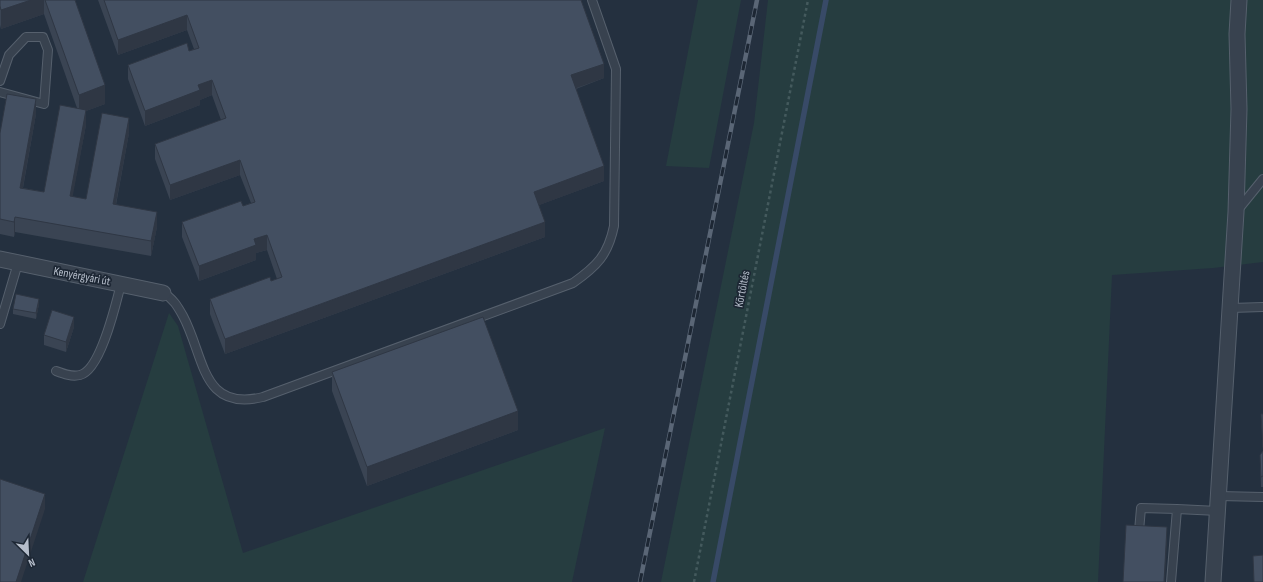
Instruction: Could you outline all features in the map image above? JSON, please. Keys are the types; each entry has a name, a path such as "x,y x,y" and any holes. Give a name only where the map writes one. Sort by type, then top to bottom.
{"street":[{"path":"1213,582 1236,212 1239,109 1237,34 1239,0"},
{"name":"Kenyérgyári út","path":"0,259 164,293"}],"lane":[{"path":"164,293 174,301 187,323 211,385 225,397 242,401 263,397 555,290 584,276 599,261 610,245 614,226 616,69 592,0"},
{"path":"0,81 9,55 26,37 43,37 48,50 44,104 0,92"},
{"path":"1236,212 1263,179"},
{"path":"0,324 18,263"},
{"path":"56,371 71,376 82,375 90,368 98,357 121,284"},
{"path":"1230,308 1263,306"},
{"path":"1219,496 1263,497"},
{"path":"1139,531 1141,508 1218,511"},
{"path":"1171,582 1177,509"}],"path":[{"name":"Körtöltés","path":"694,582 808,0"}],"green space":[{"path":"698,0 741,0 709,168 666,166"},
{"path":"768,0 1263,0 1263,262 1213,268 1112,275 1098,582 661,582 754,123"},
{"path":"169,313 178,326 243,553 605,428 572,582 83,582"}],"building":[{"path":"0,0 31,0 1,10"},
{"path":"45,0 75,0 105,85 79,95"},
{"path":"104,0 581,0 604,64 571,75 604,166 534,192 545,222 225,339 210,299 270,277 271,281 282,277 267,235 254,239 256,245 199,266 182,222 241,201 243,206 255,202 240,160 170,185 155,144 226,118 212,80 198,85 200,90 145,111 128,65 187,43 189,51 199,48 187,15 118,40"},
{"path":"7,94 36,99 20,188 44,192 60,105 86,110 70,196 86,199 102,113 129,118 113,204 157,212 151,241 15,217 14,222 0,219 0,133"},
{"path":"16,294 39,299 36,313 13,309"},
{"path":"52,310 74,317 66,342 44,335"},
{"path":"483,317 518,411 367,467 332,372"},
{"path":"1261,414 1263,414 1263,447"},
{"path":"1263,451 1263,476 1261,477 1260,455"},
{"path":"0,479 45,494 16,582 0,582"},
{"path":"1126,525 1167,527 1164,582 1123,582"},
{"path":"1263,555 1263,582 1254,582 1253,556"}],"waterway":[{"path":"713,582 826,0"}],"railway":[{"path":"640,582 757,0"}]}
